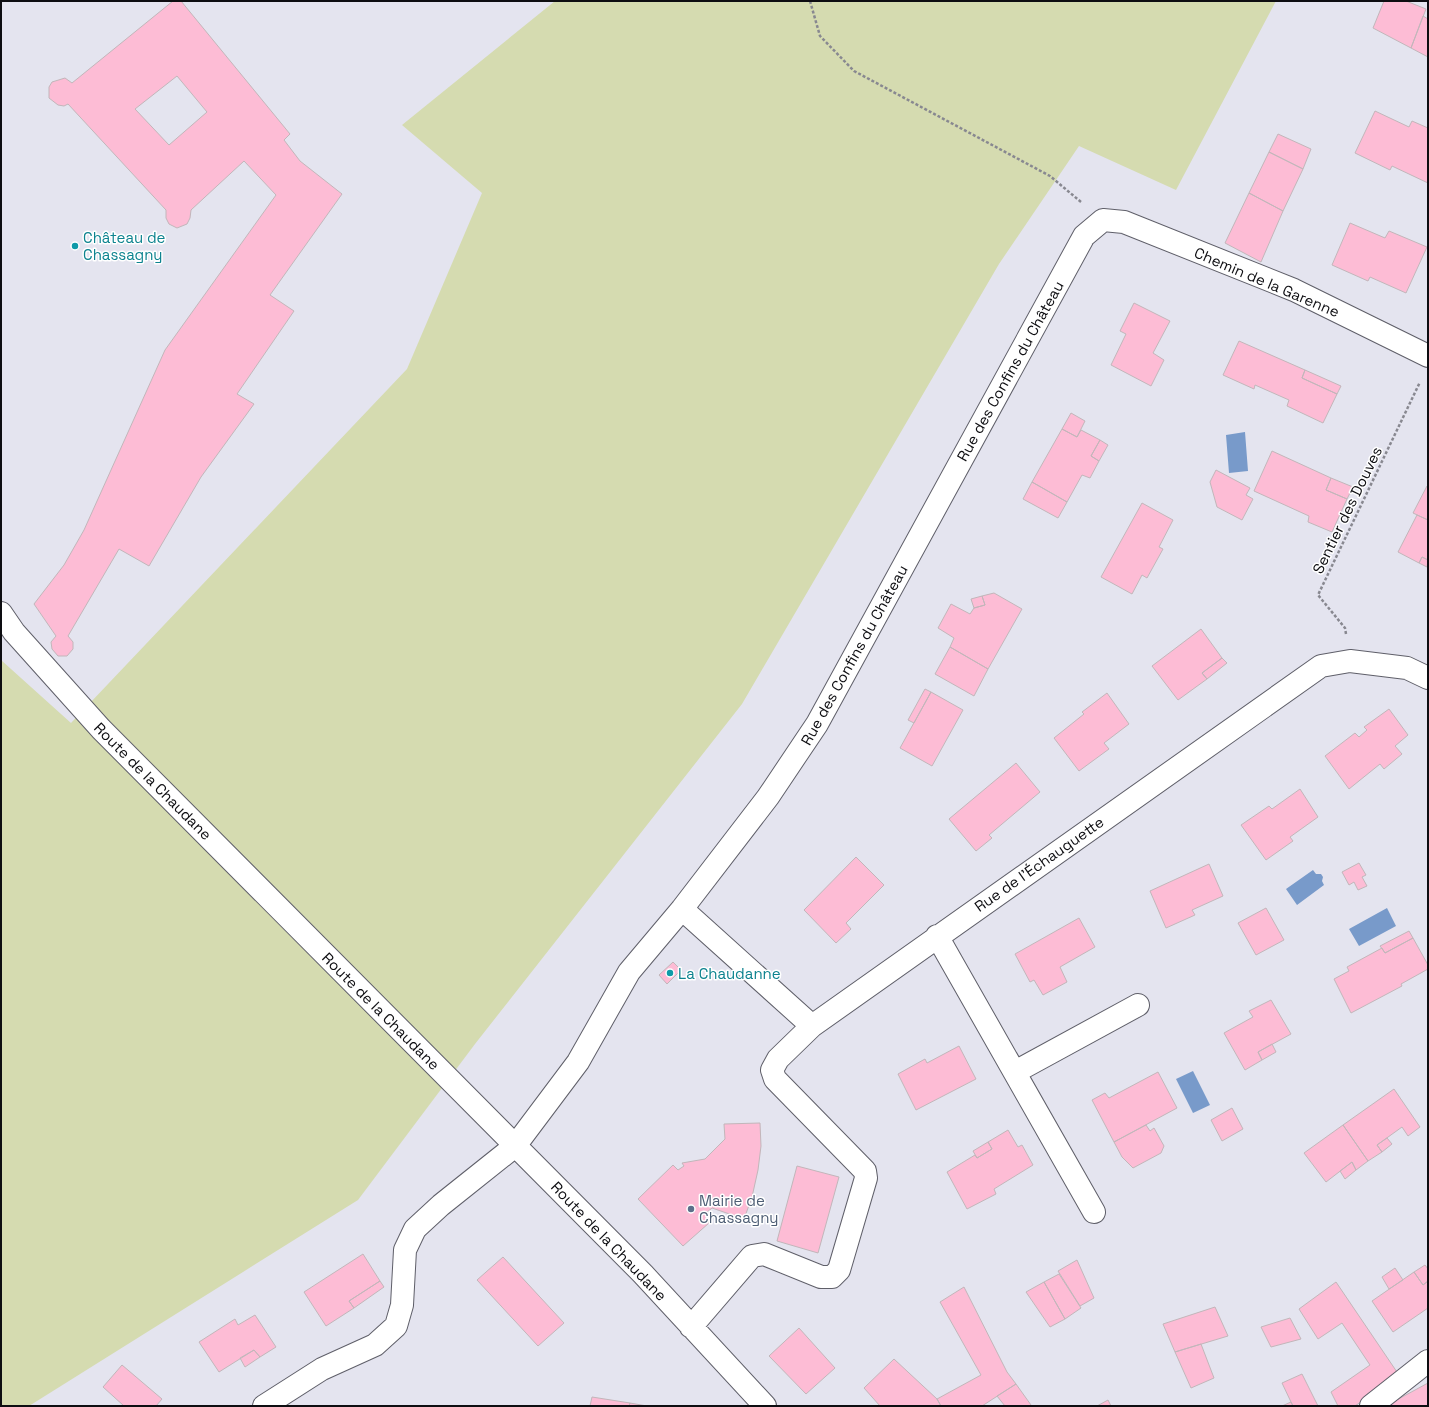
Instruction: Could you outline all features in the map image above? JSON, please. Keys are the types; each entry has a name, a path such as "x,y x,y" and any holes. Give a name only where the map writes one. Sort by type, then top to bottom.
{"street":[{"name":"Chemin de la Garenne","path":"1103,220 1124,222 1294,290 1428,356"},
{"name":"Rue des Confins du Château","path":"264,1406 322,1369 375,1345 396,1326 402,1305 405,1250 415,1229 441,1205 515,1146 578,1062 629,972 682,909 768,797 817,724 1084,236 1103,220"},
{"name":"Route de la Chaudane","path":"1,613 14,632 101,729 643,1274 765,1406"},
{"name":"Rue de l'Échauguette","path":"691,1327 752,1256 764,1254 821,1277 832,1277 839,1270 866,1178 865,1170 775,1079 772,1070 778,1059 812,1026 937,936 1321,666 1350,661 1407,668 1428,678"},
{"path":"682,909 812,1026"},
{"path":"937,936 1094,1212"},
{"path":"1015,1072 1138,1005"},
{"path":"1371,1406 1427,1364"}],"path":[{"path":"810,1 820,36 854,71 1050,176 1103,220"},
{"name":"Sentier des Douves","path":"1350,661 1345,628 1318,595 1421,380"}],"green space":[{"path":"555,1 1276,1 1176,190 1079,146 999,264 742,704 475,1044 358,1200 29,1406 1,1406 1,660 71,723 407,369 482,193 402,125"}],"water":[{"path":"1245,432 1248,471 1229,473 1226,435"},
{"path":"1313,870 1316,874 1321,874 1324,885 1297,905 1286,889"},
{"path":"1387,908 1396,926 1359,946 1349,929"},
{"path":"1193,1071 1210,1105 1193,1113 1176,1079"}],"building":[{"path":"173,1 181,1 290,134 284,140 300,161 342,194 270,295 294,311 237,394 254,404 201,477 149,566 119,549 68,636 73,642 73,649 67,656 58,656 52,649 51,642 56,636 34,604 64,565 84,530 165,350 276,195 244,161 191,210 190,218 187,224 177,228 169,224 166,218 166,210 68,104 64,106 58,105 49,98 49,87 52,82 65,78 72,83","holes":["177,76 207,112 169,145 135,109"]},
{"path":"1384,1 1406,1 1426,9 1411,48 1373,28"},
{"path":"1423,16 1428,19 1428,57 1411,48"},
{"path":"1375,111 1409,127 1412,121 1428,128 1428,183 1392,166 1390,170 1355,153"},
{"path":"1278,134 1311,149 1303,169 1269,152"},
{"path":"1269,152 1303,169 1283,211 1249,193"},
{"path":"1249,193 1283,211 1261,262 1225,243"},
{"path":"1350,223 1385,238 1389,231 1427,247 1406,293 1370,277 1368,281 1332,265"},
{"path":"1134,303 1170,321 1153,353 1164,360 1151,386 1111,365 1126,334 1120,331"},
{"path":"1239,341 1305,370 1302,378 1337,394 1323,423 1287,406 1289,400 1255,385 1254,389 1223,375"},
{"path":"1305,370 1341,386 1337,394 1302,378"},
{"path":"1071,413 1085,421 1077,437 1062,429"},
{"path":"1062,429 1077,437 1081,430 1100,440 1091,456 1099,461 1090,478 1082,475 1067,502 1032,482"},
{"path":"1100,440 1108,445 1099,461 1091,456"},
{"path":"1272,451 1331,478 1326,490 1347,499 1332,532 1308,522 1309,516 1254,491"},
{"path":"1216,470 1250,488 1246,495 1253,499 1242,520 1217,507 1210,482"},
{"path":"1331,478 1353,487 1347,499 1326,490"},
{"path":"1032,482 1067,502 1058,518 1023,499"},
{"path":"1428,486 1428,520 1413,513"},
{"path":"1142,503 1173,520 1159,547 1163,549 1147,578 1142,575 1132,594 1101,577"},
{"path":"1417,515 1428,520 1428,560 1422,557 1419,563 1398,552"},
{"path":"1422,557 1428,560 1427,567 1419,563"},
{"path":"994,593 1022,609 988,669 950,647 954,638 938,628 951,604 970,614 974,608 985,605 982,596"},
{"path":"982,596 985,605 974,608 971,599"},
{"path":"1201,629 1222,658 1202,673 1207,679 1178,700 1152,666"},
{"path":"950,647 988,669 974,696 935,674"},
{"path":"1222,658 1227,663 1207,679 1202,673"},
{"path":"925,689 931,692 914,723 908,720"},
{"path":"931,692 963,710 932,766 900,748"},
{"path":"1107,693 1129,724 1104,743 1109,749 1079,771 1054,738 1084,714 1082,712"},
{"path":"1389,709 1408,735 1395,746 1402,754 1384,769 1380,764 1349,789 1325,756 1355,733 1359,737 1367,730 1364,727"},
{"path":"1016,763 1040,792 989,835 992,838 976,851 949,819"},
{"path":"1300,789 1318,817 1290,837 1293,841 1266,860 1241,825 1269,806 1272,809"},
{"path":"856,857 884,885 846,923 851,929 836,943 804,910"},
{"path":"1359,863 1366,875 1362,877 1367,886 1358,890 1354,882 1349,885 1342,872"},
{"path":"1209,864 1223,896 1192,910 1195,915 1166,928 1150,891"},
{"path":"1266,908 1284,940 1256,955 1238,923"},
{"path":"1079,918 1095,947 1060,967 1067,982 1043,995 1034,980 1030,982 1015,954"},
{"path":"1409,931 1413,938 1385,953 1380,946"},
{"path":"1413,938 1428,965 1428,969 1401,984 1402,986 1351,1013 1334,979 1349,971 1347,967 1382,948 1385,953"},
{"name":"La Chaudanne","path":"673,962 681,970 667,984 659,975"},
{"path":"1271,1000 1291,1034 1258,1052 1262,1060 1245,1070 1224,1033 1253,1017 1249,1011"},
{"path":"1272,1044 1276,1052 1262,1060 1258,1052"},
{"path":"959,1046 976,1079 916,1110 898,1074 925,1059 927,1063"},
{"path":"1158,1072 1177,1108 1114,1142 1092,1100 1105,1093 1109,1098"},
{"path":"1394,1089 1420,1127 1408,1136 1402,1127 1377,1145 1382,1152 1368,1161 1343,1125"},
{"path":"1232,1108 1243,1129 1222,1141 1211,1120"},
{"path":"760,1123 761,1146 758,1170 752,1197 744,1219 712,1208 706,1213 709,1223 683,1246 638,1199 673,1165 678,1170 684,1166 682,1163 705,1159 725,1139 724,1124"},
{"path":"1146,1125 1150,1131 1154,1128 1164,1146 1161,1153 1133,1168 1122,1157 1114,1142"},
{"path":"1343,1125 1368,1161 1356,1170 1352,1162 1326,1182 1304,1153"},
{"path":"1008,1130 1018,1147 1022,1145 1033,1165 994,1189 996,1194 967,1209 947,1172 975,1155 977,1158 992,1149 988,1142"},
{"path":"1387,1138 1392,1144 1382,1152 1377,1145"},
{"path":"988,1142 992,1149 977,1158 973,1151"},
{"path":"1352,1162 1356,1170 1345,1179 1340,1171"},
{"path":"797,1166 839,1177 818,1253 777,1241"},
{"path":"363,1254 380,1281 349,1301 354,1308 326,1326 304,1292"},
{"path":"503,1257 564,1323 538,1346 477,1280"},
{"path":"1077,1260 1094,1298 1080,1306 1058,1271"},
{"path":"1425,1265 1428,1269 1428,1281 1423,1285 1414,1272"},
{"path":"1395,1268 1403,1280 1389,1289 1382,1277"},
{"path":"1414,1272 1423,1285 1428,1281 1428,1308 1393,1332 1372,1301"},
{"path":"1059,1274 1081,1308 1065,1319 1044,1282"},
{"path":"380,1281 384,1287 354,1308 349,1301"},
{"path":"1044,1282 1065,1319 1050,1327 1026,1292"},
{"path":"1336,1282 1399,1375 1355,1406 1338,1406 1331,1392 1370,1365 1342,1323 1318,1339 1299,1309"},
{"path":"964,1287 1007,1372 1016,1384 982,1406 941,1406 937,1399 981,1375 940,1302"},
{"path":"1215,1307 1228,1336 1175,1352 1163,1324"},
{"path":"255,1315 276,1347 260,1357 254,1350 219,1372 199,1342 235,1319 238,1325"},
{"path":"1290,1318 1301,1339 1271,1347 1261,1327"},
{"path":"799,1328 835,1368 806,1394 769,1356"},
{"path":"1201,1344 1214,1378 1191,1388 1175,1352"},
{"path":"254,1350 260,1357 245,1367 240,1358"},
{"path":"894,1359 937,1399 941,1406 880,1406 864,1388"},
{"path":"122,1365 162,1399 156,1406 124,1406 103,1387"},
{"path":"1302,1374 1318,1406 1293,1406 1291,1402 1282,1383"},
{"path":"1428,1383 1428,1406 1392,1406 1391,1403"},
{"path":"1016,1384 1032,1406 1005,1406 997,1396"},
{"path":"592,1397 630,1403 629,1406 590,1406"},
{"path":"1108,1400 1111,1406 1097,1406"},
{"path":"1291,1402 1293,1406 1282,1406"},
{"path":"630,1403 647,1406 629,1406"}],"place":[{"name":"Château de Chassagny","path":"75,246"},
{"name":"La Chaudanne","path":"670,973"},
{"name":"Mairie de Chassagny","path":"691,1209"}]}
